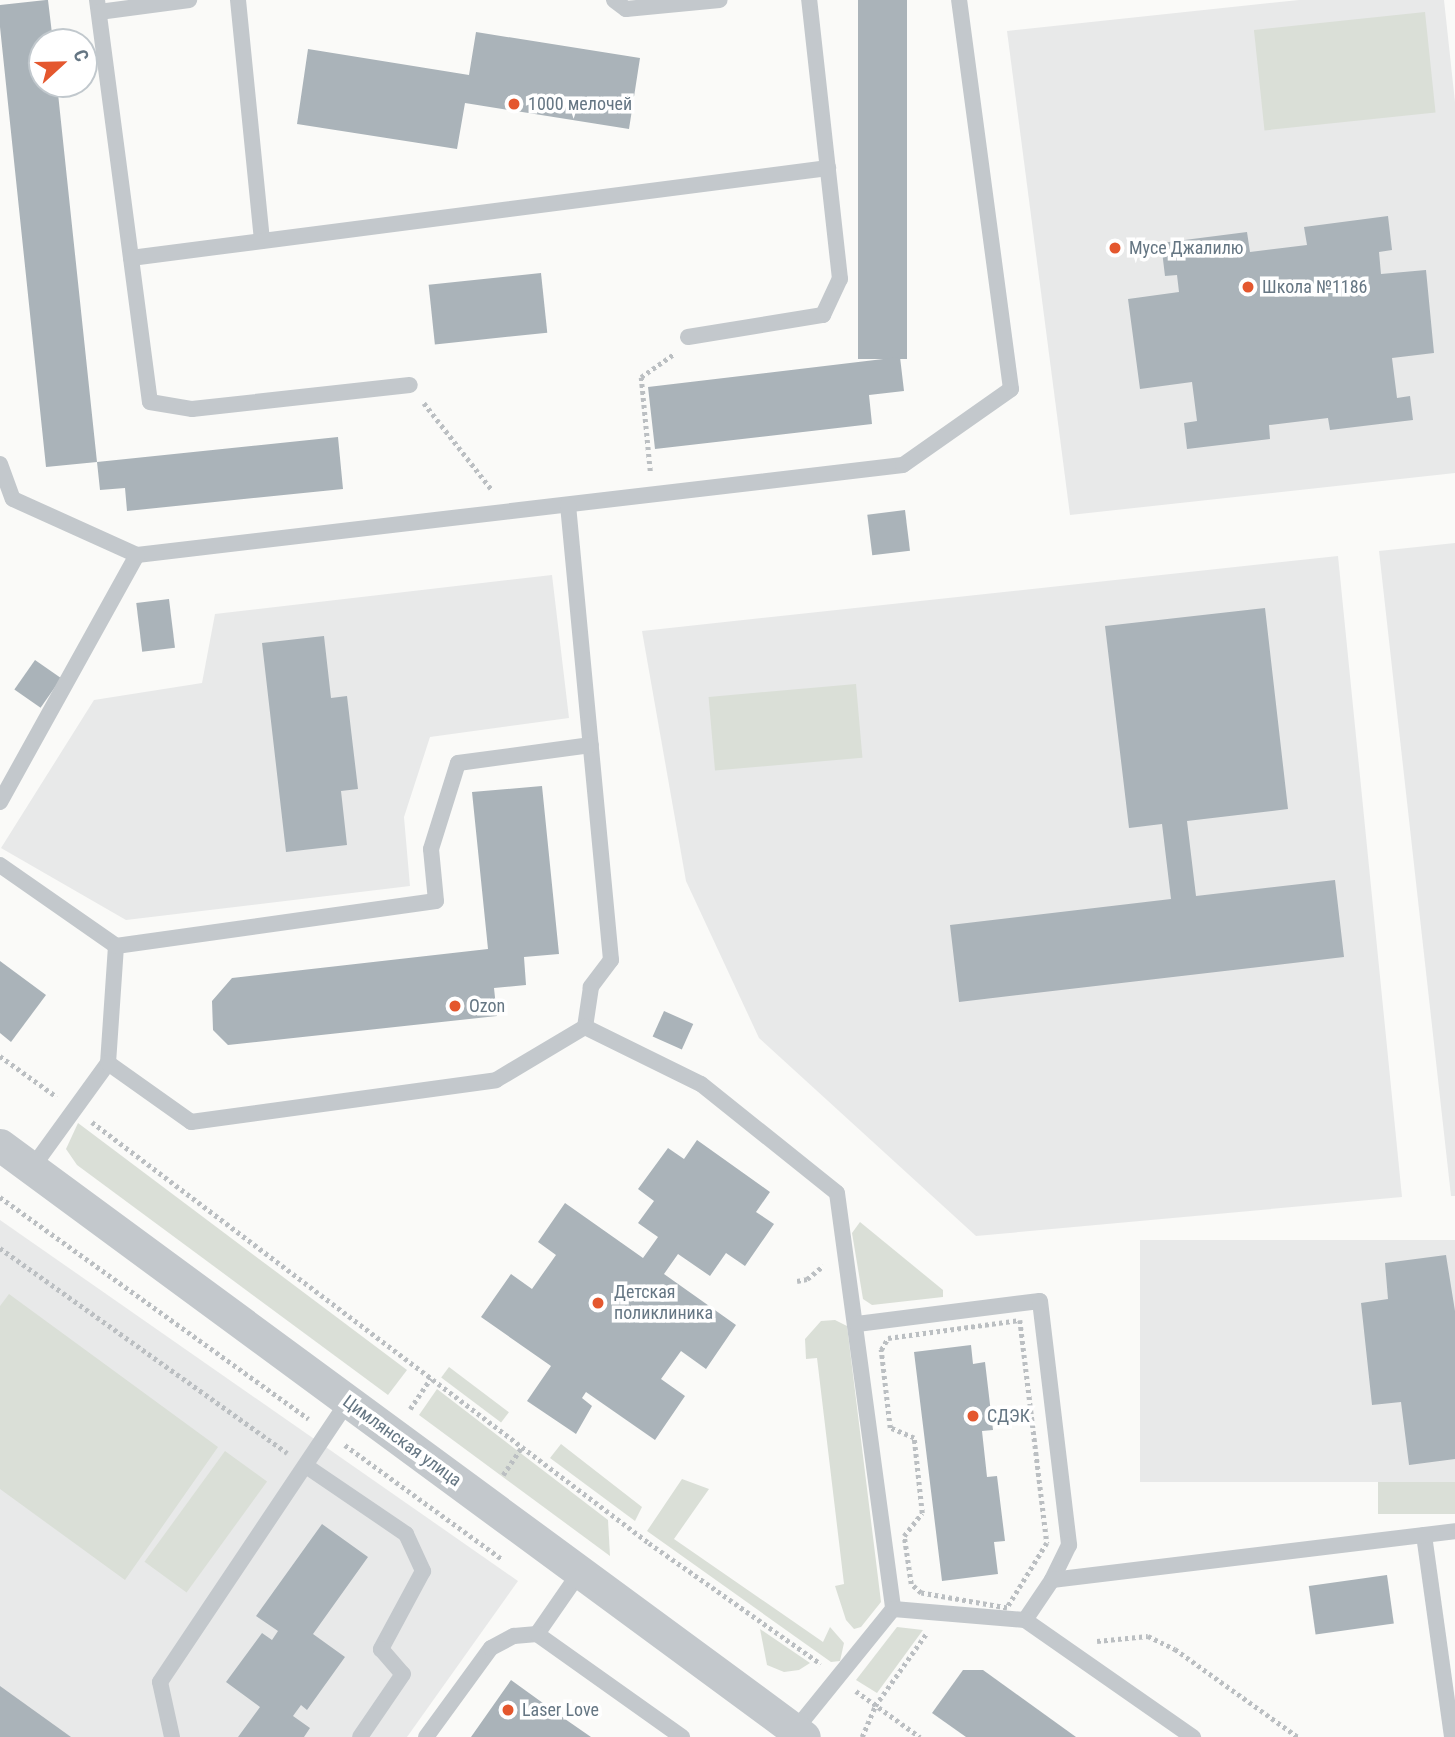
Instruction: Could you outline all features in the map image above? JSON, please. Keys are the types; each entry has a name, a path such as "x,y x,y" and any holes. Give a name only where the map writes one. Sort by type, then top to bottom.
{"street":[{"name":"Цимлянская улица","path":"0,1144 800,1734"}],"lane":[{"path":"189,0 98,6 150,402 192,409 410,385"},
{"path":"239,0 262,241"},
{"path":"614,0 626,9 720,0"},
{"path":"688,337 823,315 840,279 808,0"},
{"path":"0,464 13,499 137,555 903,465 1011,389 959,0"},
{"path":"131,258 828,168"},
{"path":"568,505 611,960 591,987 585,1027"},
{"path":"0,802 137,555"},
{"path":"0,865 116,946 436,901 431,849 458,763 591,745"},
{"path":"32,1168 108,1063 116,946"},
{"path":"108,1063 191,1122 496,1080 585,1027"},
{"path":"585,1027 701,1084 837,1193 857,1324 893,1609 838,1676 800,1734"},
{"path":"857,1324 1040,1301 1069,1545 1052,1580 1025,1620"},
{"path":"172,1737 160,1682 348,1401"},
{"path":"306,1466 406,1534 423,1571 381,1649 403,1674 360,1737"},
{"path":"1052,1580 1455,1531"},
{"path":"1424,1535 1452,1737"},
{"path":"537,1634 580,1572"},
{"path":"893,1609 1025,1620 1193,1737"},
{"path":"426,1737 491,1648 514,1636 537,1634 682,1737"}],"path":[{"path":"653,493 641,377 678,351 690,349 688,337"},
{"path":"410,385 510,513"},
{"path":"0,1056 649,1543 920,1737"},
{"path":"0,1197 504,1561"},
{"path":"0,1248 306,1466"},
{"path":"1020,1320 1046,1543 1007,1608 920,1593 911,1584 904,1536 922,1513 914,1438 890,1428 881,1350 888,1338 1020,1320"},
{"path":"408,1411 431,1378"},
{"path":"499,1481 522,1447"},
{"path":"862,1737 875,1706 930,1629"},
{"path":"1062,1645 1148,1636 1175,1649 1298,1737"}],"shaded area":[{"name":"Школа №1186","path":"1299,0 1444,0 1455,102 1455,473 1070,515 1007,31"},
{"path":"1425,12 1436,112 1264,130 1254,30"},
{"path":"1455,543 1455,1196 1451,1196 1379,551"},
{"path":"1338,556 1402,1197 976,1236 759,1038 686,881 642,631"},
{"path":"552,575 569,718 430,737 404,817 410,886 126,920 1,848 94,700 202,683 215,614"},
{"path":"856,684 862,758 715,771 709,697"},
{"path":"78,1123 407,1370 388,1395 77,1165 66,1149"},
{"path":"0,1220 518,1581 407,1737 0,1737"},
{"path":"860,1222 943,1290 943,1297 872,1305 863,1299 852,1233"},
{"path":"1140,1240 1455,1240 1455,1482 1140,1482"},
{"path":"9,1294 218,1447 125,1580 0,1489 0,1306"},
{"path":"835,1320 847,1326 881,1602 861,1627 854,1629 846,1620 835,1586 844,1584 817,1358 806,1359 805,1339 821,1321"},
{"path":"449,1367 509,1412 501,1423 441,1377"},
{"path":"437,1389 608,1520 610,1556 419,1415"},
{"path":"561,1444 642,1507 635,1521 550,1458"},
{"path":"225,1451 267,1482 187,1592 144,1562"},
{"path":"682,1479 709,1489 674,1539 823,1642 830,1627 844,1643 840,1661 831,1662 647,1531"},
{"path":"1378,1482 1455,1482 1455,1514 1378,1514"},
{"path":"897,1627 923,1630 877,1693 856,1680"},
{"path":"760,1629 810,1663 799,1670 784,1672 767,1665"}],"building":[{"path":"48,0 51,28 28,28 28,98 58,98 97,462 46,467 0,27 0,5"},
{"path":"858,0 907,0 907,359 858,359"},
{"path":"476,32 640,58 629,129 465,103 457,149 297,124 308,49 469,75"},
{"path":"1388,216 1392,250 1379,252 1381,274 1426,270 1434,353 1392,358 1397,398 1410,396 1413,420 1330,430 1328,418 1269,425 1270,439 1187,449 1184,423 1197,421 1192,382 1140,389 1128,299 1179,292 1177,275 1165,276 1161,243 1247,232 1250,252 1307,245 1304,227"},
{"path":"541,273 547,333 435,344 429,285"},
{"path":"900,357 904,391 869,395 872,424 655,449 648,387"},
{"path":"338,437 343,489 127,511 125,488 100,490 97,462"},
{"path":"905,510 910,551 872,555 867,515"},
{"path":"169,599 175,648 142,652 136,603"},
{"path":"1265,608 1288,809 1187,821 1196,896 1335,880 1344,957 959,1002 950,925 1171,899 1162,824 1129,828 1105,626"},
{"path":"324,636 331,698 347,696 358,789 341,791 347,845 286,852 262,643"},
{"path":"35,660 61,678 41,708 14,689"},
{"path":"542,786 559,954 524,957 526,985 494,988 497,1016 228,1045 213,1030 212,1001 232,978 488,949 472,792"},
{"path":"0,961 46,995 11,1042 0,1033"},
{"path":"664,1011 693,1024 682,1050 653,1037"},
{"name":"Детская поликлиника","path":"697,1140 770,1192 756,1212 774,1224 745,1266 726,1253 710,1276 678,1254 664,1274 736,1325 706,1369 681,1351 661,1379 685,1396 655,1440 586,1392 582,1398 592,1406 576,1434 527,1401 551,1366 481,1317 511,1274 532,1289 556,1255 538,1242 565,1203 643,1258 658,1237 638,1223 654,1201 638,1189 668,1148 684,1159"},
{"path":"1446,1255 1455,1311 1455,1459 1409,1465 1401,1402 1372,1405 1361,1303 1388,1299 1385,1263"},
{"path":"971,1345 973,1364 985,1362 993,1430 982,1431 987,1477 997,1476 1005,1541 994,1542 998,1574 942,1581 914,1352"},
{"path":"322,1524 368,1557 313,1634 345,1657 307,1710 301,1705 293,1716 310,1728 304,1737 238,1737 260,1707 226,1682 262,1633 272,1640 278,1631 256,1616"},
{"path":"1387,1575 1394,1624 1316,1635 1309,1586"},
{"path":"963,1670 983,1670 1076,1737 966,1737 932,1713"},
{"path":"511,1680 565,1719 591,1737 471,1737"},
{"path":"0,1686 71,1737 0,1737"}],"place":[{"name":"1000 мелочей","path":"514,104"},
{"name":"Мусе Джалилю","path":"1115,248"},
{"name":"Школа №1186","path":"1248,287"},
{"name":"Ozon","path":"455,1006"},
{"name":"Детская поликлиника","path":"598,1303"},
{"name":"СДЭК","path":"973,1416"},
{"name":"Laser Love","path":"508,1710"}]}
